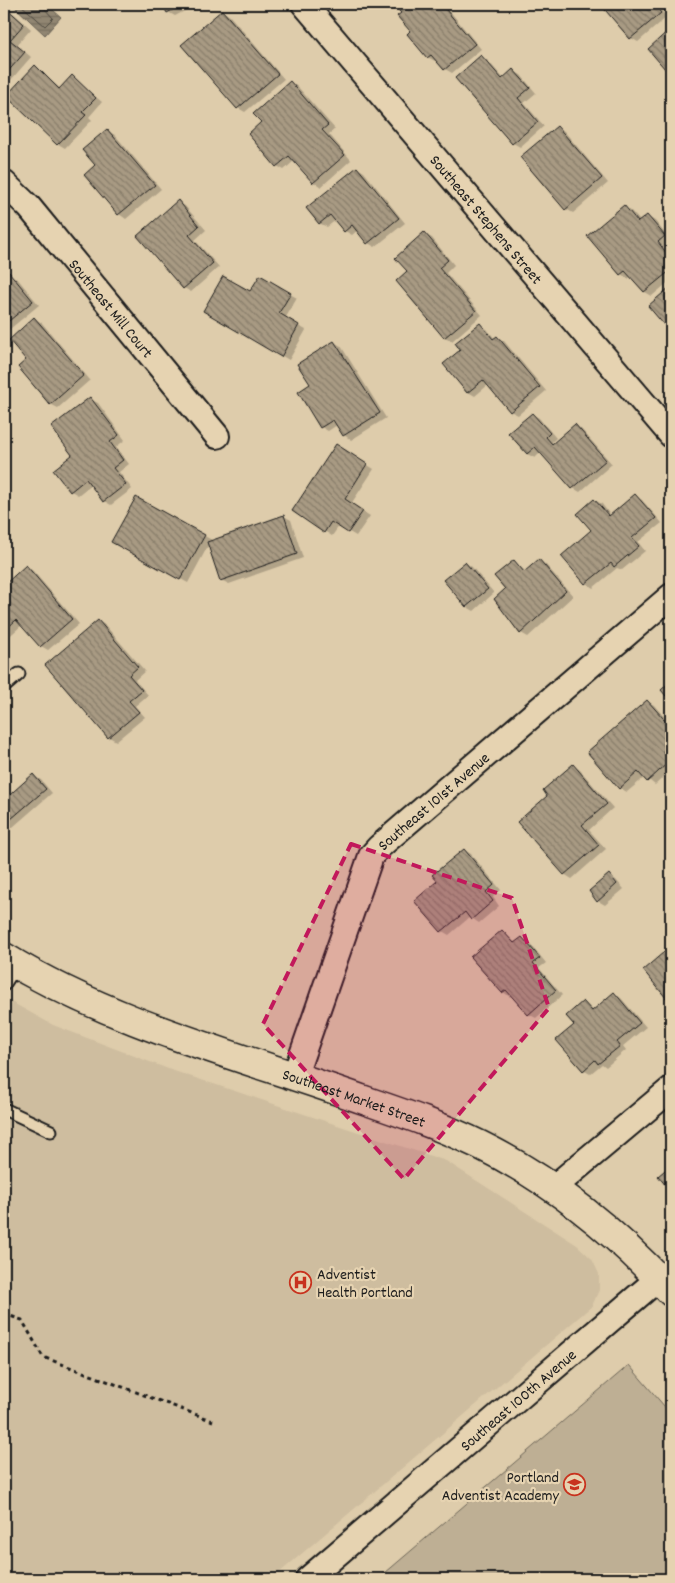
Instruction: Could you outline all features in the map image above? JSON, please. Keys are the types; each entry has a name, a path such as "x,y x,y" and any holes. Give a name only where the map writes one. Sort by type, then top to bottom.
{"street":[{"name":"Southeast Stephens Street","path":"304,4 671,435"},
{"name":"Southeast Mill Court","path":"4,183 29,207 217,436"},
{"name":"Southeast 101st Avenue","path":"295,1075 371,856 380,846 671,596"},
{"name":"Southeast Market Street","path":"8,969 52,984 147,1027 295,1075 456,1134 481,1146 553,1188 624,1242 665,1285"},
{"path":"553,1188 671,1089"},
{"name":"Southeast 100th Avenue","path":"308,1579 665,1285"}],"lane":[{"path":"4,687 19,674"},
{"path":"4,1110 51,1131"}],"path":[{"path":"4,1314 22,1320 44,1357 213,1421"}],"highlighted area":[{"path":"351,844 512,898 549,1008 404,1179 263,1024"}],"shaded area":[{"name":"Adventist Health Portland","path":"4,998 53,1025 171,1070 446,1161 577,1245 592,1259 599,1274 599,1290 592,1306 272,1579 4,1579"},
{"name":"Portland Adventist Academy","path":"629,1365 671,1414 671,1579 378,1579"}],"water":[{"path":"12,4 46,4 61,17 45,35"}],"building":[{"path":"162,4 183,4 167,13"},
{"path":"393,4 441,4 475,44 444,70 431,55 427,58 407,34 410,31 397,16 401,13"},
{"path":"600,4 653,4 661,13 630,39"},
{"path":"4,6 24,24 10,40 25,52 4,76"},
{"path":"222,10 278,74 237,109 181,45"},
{"path":"671,28 671,76 648,49"},
{"path":"481,55 502,79 513,69 530,88 518,98 538,122 512,144 455,78"},
{"path":"35,65 59,89 72,75 96,98 82,112 86,115 57,145 6,96"},
{"path":"290,81 328,125 322,130 345,155 313,183 289,156 276,167 248,134 261,122 253,114"},
{"path":"557,126 602,178 565,210 520,157"},
{"path":"107,129 155,185 118,215 84,175 95,165 82,150"},
{"path":"357,167 399,218 367,244 352,225 344,232 330,215 319,224 306,208"},
{"path":"178,200 199,226 189,235 213,263 183,289 137,236"},
{"path":"624,205 638,222 647,215 665,236 658,242 671,259 671,270 644,292 625,271 620,275 587,236"},
{"path":"424,232 448,260 439,268 476,311 444,338 396,281 407,271 395,258"},
{"path":"9,272 33,301 4,325 4,273 6,275"},
{"path":"260,275 291,293 279,313 299,325 281,357 203,311 223,276 250,291"},
{"path":"671,286 671,333 648,306"},
{"path":"34,317 84,375 50,405 18,367 26,360 9,340"},
{"path":"480,323 493,339 497,336 540,387 510,412 483,380 467,393 443,364 460,350 455,343"},
{"path":"334,341 380,413 343,436 333,420 320,428 298,392 310,384 297,364"},
{"path":"90,397 119,435 110,442 123,460 113,468 126,484 103,502 86,479 70,492 53,470 72,455 51,427"},
{"path":"532,413 550,433 546,437 552,444 575,424 606,460 572,489 535,447 527,454 508,433"},
{"path":"336,444 367,464 345,499 363,511 348,533 331,522 324,533 292,511"},
{"path":"635,494 656,518 632,538 639,546 614,567 611,563 585,584 561,556 591,530 577,514 594,499 609,516"},
{"path":"136,497 205,535 180,580 111,542"},
{"path":"284,515 297,554 220,581 207,542"},
{"path":"539,559 566,591 520,634 494,599 505,589 494,576 514,560 524,572"},
{"path":"465,562 488,589 466,607 443,580"},
{"path":"26,565 72,619 40,647 16,620 4,631 4,585"},
{"path":"98,620 138,667 129,675 142,690 129,701 139,712 108,738 45,665"},
{"path":"671,681 671,702 661,690"},
{"path":"647,700 671,727 671,744 663,751 671,760 647,782 638,772 619,789 587,752"},
{"path":"573,764 607,804 582,825 599,845 564,875 517,822 547,796 543,790"},
{"path":"33,774 46,789 4,825 4,800"},
{"path":"464,849 494,885 486,892 493,901 471,920 465,912 441,932 414,901 437,881 432,875"},
{"path":"609,874 617,884 597,902 589,891"},
{"path":"502,930 514,943 522,937 540,958 533,963 556,990 528,1015 506,990 502,993 470,957"},
{"path":"671,946 671,1004 643,970"},
{"path":"614,992 640,1023 617,1042 620,1046 598,1064 595,1060 583,1071 556,1040 574,1025 566,1016 583,1001 592,1011"},
{"path":"671,1165 671,1192 658,1176"}],"place":[{"name":"Adventist Health Portland","path":"301,1282"},
{"name":"Portland Adventist Academy","path":"575,1485"}]}
